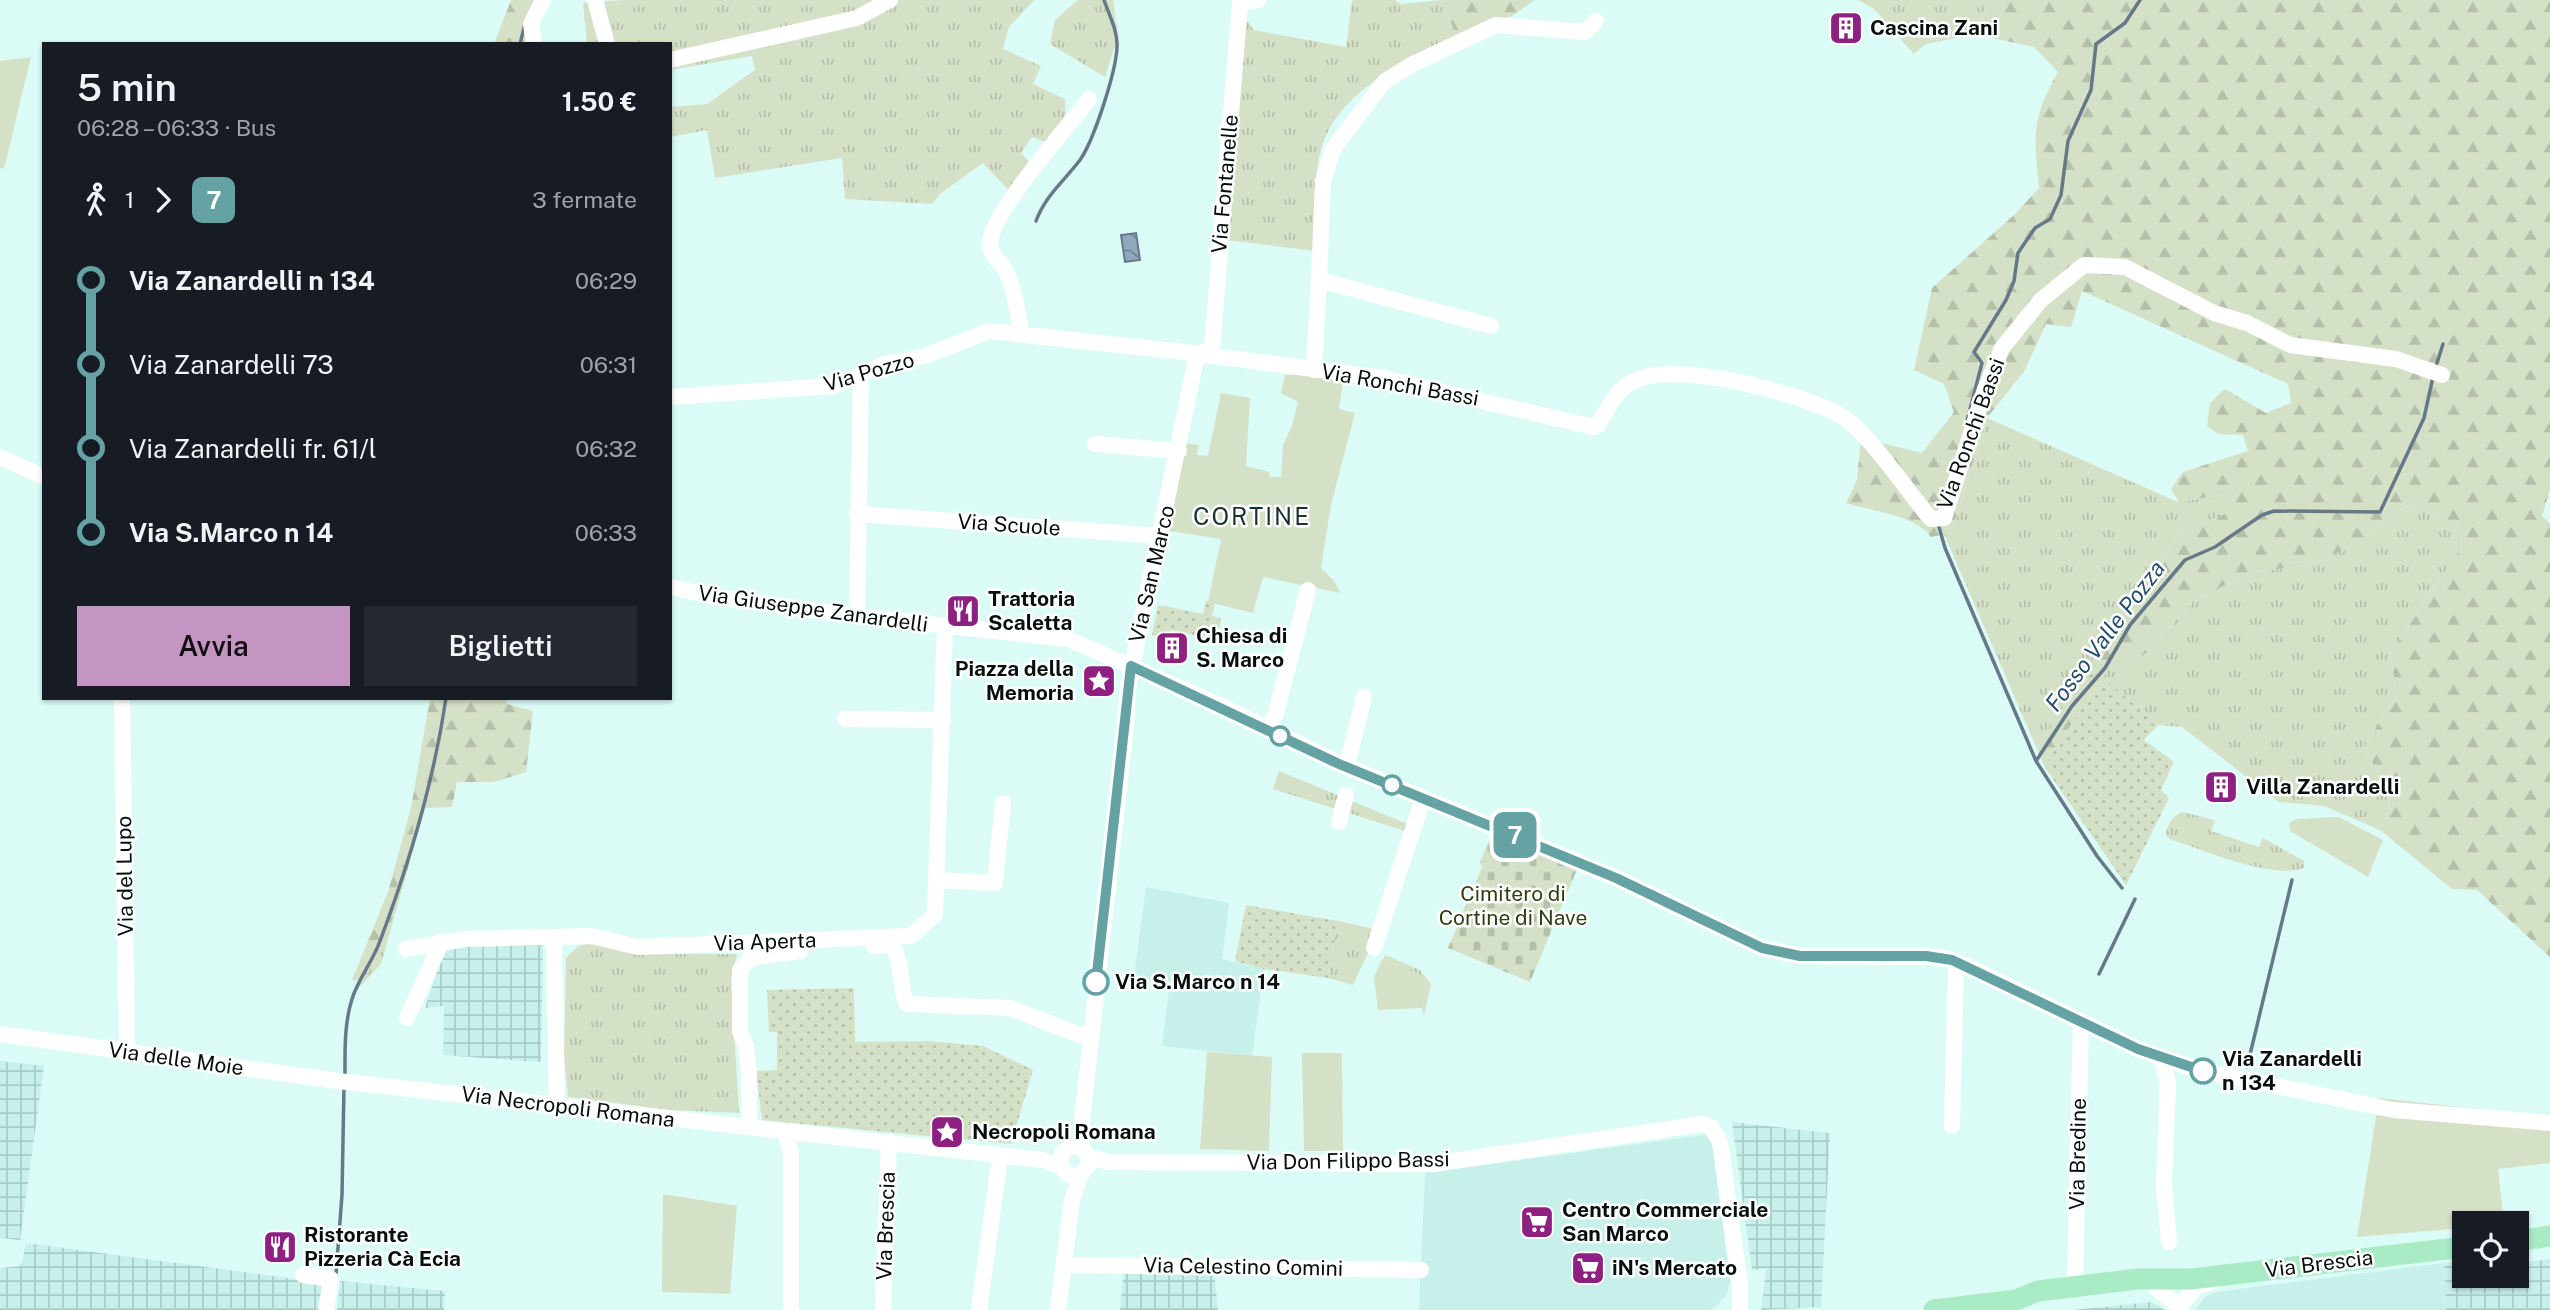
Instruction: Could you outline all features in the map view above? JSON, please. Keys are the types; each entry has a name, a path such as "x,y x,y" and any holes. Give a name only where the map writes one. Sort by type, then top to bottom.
{"main road":[{"path":"2529,1239 2550,1236"},
{"name":"Via Brescia","path":"2016,1300 2038,1304 2174,1283 2452,1248"},
{"name":"Via Brescia","path":"1934,1310 2016,1300 2038,1291 2138,1279 2174,1283"}],"street":[{"path":"534,42 531,24 543,0"},
{"path":"595,0 606,42"},
{"path":"672,60 857,18 890,0"},
{"name":"Via Fontanelle","path":"1197,355 1212,349 1236,1 1258,0"},
{"path":"1314,370 1323,180 1333,149 1385,81 1411,65 1496,24 1585,32 1596,21"},
{"path":"1022,333 1007,272 993,254 990,243 993,229 1018,189 1089,99"},
{"name":"Via Ronchi Bassi","path":"1197,355 1383,378 1593,427 1598,425 1621,390 1634,380 1657,374 1676,372 1782,392 1842,416 1886,460 1906,491 1931,519 1944,518 1984,389 2002,348 2041,300 2084,265 2125,267 2214,313 2247,323 2290,345 2396,359 2442,375"},
{"path":"1319,280 1492,326"},
{"name":"Via Pozzo","path":"672,397 834,386 886,364 922,357 990,331 1197,355"},
{"name":"Via San Marco","path":"1058,1310 1131,666 1179,452 1197,355"},
{"path":"857,616 862,373"},
{"path":"1095,444 1179,452"},
{"path":"0,457 42,476"},
{"name":"Via Scuole","path":"857,514 1161,536"},
{"name":"Via Giuseppe Zanardelli","path":"672,587 716,597 857,616 1068,639 1425,800 1596,869 1762,948 1800,956 1926,956 1956,961 2081,1022 2182,1065 2393,1110 2550,1123"},
{"path":"1267,730 1276,713 1308,590"},
{"name":"Via Aperta","path":"406,949 442,941 591,936 638,947 911,936 935,915 946,627"},
{"path":"1347,766 1364,697"},
{"name":"Via del Lupo","path":"122,700 127,1053"},
{"path":"845,719 943,720"},
{"path":"1374,948 1425,800 1433,784"},
{"path":"1339,822 1346,795"},
{"path":"936,880 995,883 1003,803"},
{"path":"554,937 557,1106"},
{"path":"407,1017 442,941"},
{"name":"Via Aperta","path":"749,1128 749,1073 746,1046 740,1032 740,970 747,961 764,954 890,945 896,953 901,993 908,1004 1010,1008 1090,1039"},
{"path":"1952,1126 1956,961"},
{"name":"Via Bredine","path":"2076,1287 2081,1022"},
{"name":"Via delle Moie","path":"0,1034 345,1081"},
{"path":"2161,1058 2168,1083 2164,1185 2169,1242"},
{"path":"2168,1083 2182,1065"},
{"name":"Via Necropoli Romana","path":"345,1081 1000,1156 1076,1161"},
{"name":"Via Don Filippo Bassi","path":"1076,1161 1434,1164 1702,1124 1711,1127 1720,1142 1740,1284"},
{"path":"791,1310 791,1153 799,1144 793,1132"},
{"name":"Via Brescia","path":"883,1310 889,1142"},
{"path":"979,1310 1000,1156"},
{"name":"Via Celestino Comini","path":"1065,1265 1421,1270"},
{"path":"2181,1309 2196,1286 2203,1283 2287,1273 2311,1266"},
{"path":"303,1275 331,1279 326,1310"},
{"path":"2174,1283 2181,1309"},
{"path":"2174,1283 2181,1309"},
{"path":"1727,1310 1740,1284"},
{"path":"1740,1284 1740,1310"}],"shaded area":[{"path":"1146,887 1229,903 1222,959 1264,969 1252,1056 1162,1046 1170,981 1134,976"},
{"path":"543,941 541,1062 443,1055 444,1006 425,1008 446,944"},
{"path":"0,1061 44,1066 20,1240 0,1238"},
{"path":"1732,1122 1830,1133 1821,1307 1761,1310 1766,1269 1752,1270"},
{"path":"1703,1135 1711,1137 1730,1282 1726,1296 1715,1307 1709,1310 1419,1310 1425,1173"},
{"path":"26,1243 326,1283 321,1310 0,1310 0,1268 21,1266"},
{"path":"2550,1259 2550,1310 2446,1310 2444,1263 2452,1262 2452,1288 2529,1288 2529,1262"},
{"path":"2444,1263 2446,1310 2195,1310 2205,1297 2216,1292"},
{"path":"1124,1268 1214,1270 1218,1310 1120,1310"},
{"path":"340,1281 445,1291 444,1310 337,1310"},
{"path":"2151,1302 2165,1310 2073,1310"}],"green space":[{"path":"511,0 539,0 528,42 495,42"},
{"path":"886,0 867,11 672,57 672,42 609,42 598,2"},
{"path":"896,0 1034,0 1009,27 1003,49 1041,66 1033,84 1065,99 1066,130 1054,145 1032,137 1021,153 1033,166 1016,198 983,163 940,194 932,204 845,199 842,158 715,178 707,130 672,137 672,107 707,104 755,70 752,56 672,70 672,61"},
{"path":"1078,0 1113,0 1118,37 1105,77 1050,44 1055,20"},
{"path":"1352,0 1395,0 1401,4 1442,0 1457,38 1414,58 1373,83 1354,97 1339,115 1327,135 1317,169 1316,251 1226,240 1244,17 1254,30 1346,47"},
{"path":"1442,0 1535,0 1512,16 1457,38"},
{"path":"1858,0 1989,0 1974,34 1926,44 1914,54 1874,9"},
{"path":"1989,0 2550,0 2550,489 2542,516 2550,524 2550,957 2477,890 2452,889 2380,830 2390,808 2383,778 2363,749 2397,694 2390,654 2462,547 2458,524 2408,505 2349,548 2310,565 2253,572 2194,600 2144,655 2108,670 2044,766 2037,749 2065,705 2098,666 2128,602 2183,529 2229,513 2226,494 2179,502 2171,489 2183,472 2248,451 2243,435 2218,434 2207,426 2210,403 2225,389 2266,413 2291,403 2288,384 2082,291 2071,327 2046,324 2025,370 1987,418 1951,533 1931,537 1914,523 1904,519 1846,503 1857,480 1861,438 1922,453 1954,412 1944,384 1914,370 1932,288 2014,215 2039,188 2036,128 2043,103 2058,72 2034,47 1974,34"},
{"path":"592,2 603,42 587,42 583,3"},
{"path":"31,57 4,169 0,168 0,61"},
{"path":"1285,375 1344,375 1339,409 1355,413 1331,505 1321,568 1335,582 1340,593 1263,577 1253,613 1208,602 1221,539 1169,531 1186,443 1199,445 1197,455 1208,456 1221,393 1250,398 1246,466 1269,472 1270,477 1281,477 1283,445 1292,426 1298,402 1281,393"},
{"path":"1987,418 2178,502 2226,494 2230,513 2183,529 2128,602 2098,666 2065,705 2037,749 1944,534 1951,533"},
{"path":"2408,505 2458,524 2462,547 2390,654 2397,694 2363,749 2383,778 2390,808 2380,830 2324,806 2279,802 2182,727 2158,725 2103,677 2108,670 2144,655 2194,600 2253,572 2310,565 2349,548"},
{"path":"1206,601 1215,603 1212,616 1221,618 1219,629 1210,630 1208,638 1171,630 1168,639 1152,635 1158,605 1203,614"},
{"path":"2103,677 2158,725 2144,740 2174,762 2161,790 2169,798 2126,885 2044,766"},
{"path":"430,700 506,700 507,704 533,711 526,772 494,782 457,782 452,807 425,808 424,789 386,924 360,981 352,980 388,892 411,808"},
{"path":"1279,771 1410,825 1408,832 1273,789"},
{"path":"425,786 425,808 381,964 356,991"},
{"path":"2182,812 2211,819 2215,821 2211,831 2259,847 2263,838 2304,861 2304,868 2290,871 2256,867 2170,839 2166,835 2169,824"},
{"path":"2339,817 2383,840 2368,877 2290,831 2289,823 2297,819"},
{"name":"Cimitero di Cortine di Nave","path":"1496,833 1578,867 1530,982 1448,948 1482,867 1480,862 1490,838 1494,840"},
{"path":"1246,905 1338,921 1328,978 1264,969 1235,961"},
{"path":"1338,921 1374,929 1371,946 1353,985 1328,978"},
{"path":"591,943 637,954 737,954 731,979 739,1113 670,1110 568,1097 564,1057 566,958 578,946"},
{"path":"1385,955 1420,970 1431,984 1424,1016 1422,1008 1428,987 1419,975 1383,959"},
{"path":"1382,959 1419,974 1428,987 1422,1008 1378,1010 1374,977"},
{"path":"854,988 855,1042 930,1041 983,1046 1033,1070 1011,1144 762,1120 756,1071 777,1070 777,1032 769,1032 767,990"},
{"path":"1207,1052 1272,1057 1269,1151 1200,1149"},
{"path":"1302,1053 1342,1053 1343,1151 1304,1151"},
{"path":"2379,1098 2548,1117 2550,1112 2550,1163 2498,1169 2503,1211 2452,1211 2452,1229 2357,1237"},
{"path":"663,1194 737,1206 730,1294 662,1292"}],"water":[{"path":"1136,233 1140,260 1125,262 1121,235"}],"waterway":[{"path":"1036,221 1050,196 1086,150 1103,105 1117,47 1115,29 1104,0"},
{"path":"1967,421 1982,363 1974,352 2006,300 2014,281 2018,253 2035,228 2050,219 2061,195 2068,141 2091,90 2096,44 2125,23 2140,0"},
{"path":"520,42 525,24"},
{"name":"Fosso Valle Pozza","path":"2436,366 2443,344"},
{"name":"Fosso Valle Pozza","path":"2122,888 2097,856 2036,761 2072,706 2105,668 2130,625 2185,560 2215,547 2262,515 2274,511 2380,512 2424,418 2433,377"},
{"path":"1939,527 1945,548 2036,761"},
{"path":"345,1079 349,1009 358,984 374,956 401,882 435,760 446,700"},
{"path":"2247,1067 2292,880"},
{"name":"Fosso Valle Pozza","path":"2099,974 2135,899"},
{"path":"336,1274 342,1195 344,1086"}],"bus line":[{"name":"7","path":"1096,982 1131,666 1215,703 1294,744 1428,801 1534,842 1762,948 1800,956 1926,956 1952,960 2138,1049 2203,1071"}],"place":[{"name":"Cascina Zani","path":"1846,28"},
{"name":"Trattoria Scaletta","path":"963,611"},
{"name":"Chiesa di S. Marco","path":"1172,648"},
{"name":"Piazza della Memoria","path":"1099,681"},
{"name":"Villa Zanardelli","path":"2221,787"},
{"name":"Via S.Marco n 14","path":"1096,982"},
{"name":"Via Zanardelli n 134","path":"2203,1071"},
{"name":"Necropoli Romana","path":"947,1132"},
{"name":"Centro Commerciale San Marco","path":"1537,1222"},
{"name":"Ristorante Pizzeria Cà Ecia","path":"280,1247"},
{"name":"iN's Mercato","path":"1588,1268"}],"district":[{"name":"CORTINE","path":"1252,517"}]}
